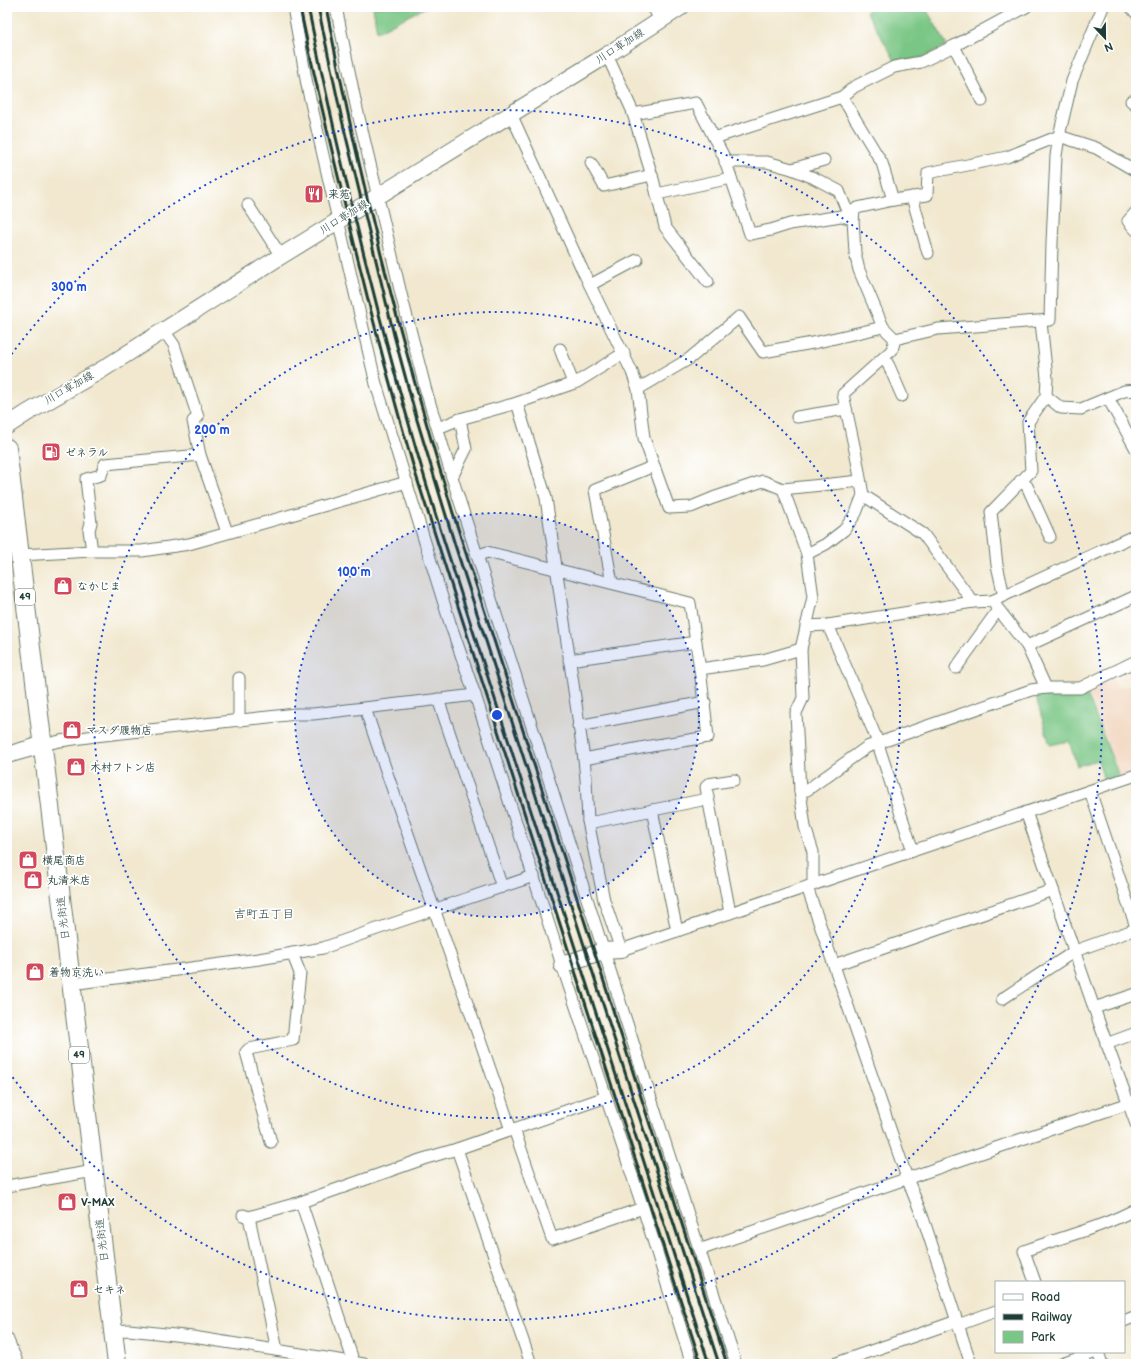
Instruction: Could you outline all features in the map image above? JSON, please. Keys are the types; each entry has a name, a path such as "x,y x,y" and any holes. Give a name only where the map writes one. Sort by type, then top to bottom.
{"main road":[{"name":"川口草加線","path":"7,426 103,369 378,195 607,55 657,14 681,7"},
{"name":"日光街道","path":"7,448 113,1331 115,1363"},
{"path":"7,755 42,745"},
{"path":"562,965 603,951 621,950"}],"street":[{"path":"293,7 308,90 376,384 450,623 643,1208 692,1364"},
{"path":"336,7 356,105 402,298 452,477 736,1364"},
{"path":"714,138 842,96 854,87 894,67 920,62 954,46 1026,7"},
{"path":"895,339 938,330 1050,320 1056,156 1059,136 1072,81 1103,7"},
{"path":"1131,7 1136,13"},
{"path":"954,46 982,101"},
{"path":"607,55 633,114 652,175 665,227 708,282"},
{"path":"842,96 882,163 893,200"},
{"path":"633,114 696,103 726,162 750,234 771,230 790,224 841,216 853,219"},
{"path":"511,114 590,285 624,353 638,389 644,438 669,508 691,507 763,481 783,488 860,481"},
{"path":"895,339 883,327 859,270 855,253 853,219 854,211 857,208 893,200 927,195 928,173 1007,157 1059,136 1096,148 1136,171"},
{"path":"792,168 824,160"},
{"path":"591,162 604,186 652,175"},
{"path":"726,162 767,162 792,168 839,191 845,206 853,219"},
{"path":"657,194 731,178"},
{"path":"912,197 928,253"},
{"path":"248,205 281,256"},
{"path":"1136,212 1128,221 1136,230"},
{"path":"590,285 637,260"},
{"path":"638,389 690,359 740,317 763,352 818,342 883,327"},
{"path":"1004,596 997,565 991,512 1031,471 1028,422 1046,396 1047,378 1041,322"},
{"path":"164,331 174,345 198,417 193,421 200,455 227,532"},
{"path":"807,554 826,544 844,530 856,513 863,495 843,394 892,350 895,339"},
{"path":"560,349 573,384"},
{"path":"438,428 460,419 517,403 573,384 624,353"},
{"path":"884,358 902,396"},
{"path":"1046,396 1061,408 1081,409 1124,391 1136,390"},
{"path":"1108,398 1136,449"},
{"path":"517,403 546,498 584,759 588,821 604,900 621,950 1136,775"},
{"path":"797,417 846,409"},
{"path":"452,477 466,449 460,419"},
{"path":"92,551 90,530 91,523 86,479 101,475 105,464 200,455"},
{"path":"612,583 595,490 654,466"},
{"path":"1020,481 1026,486 1050,537"},
{"path":"20,555 142,550 189,544 407,482"},
{"path":"783,488 807,554 813,597 801,648 803,698 796,713 800,791 805,827 813,852 810,886 834,965 907,1178 923,1218 972,1364"},
{"path":"863,495 923,534 973,602"},
{"path":"956,668 995,605 1004,596 1136,534"},
{"path":"477,556 486,552 690,603 705,702 708,738 651,746 584,759"},
{"path":"1027,646 1136,596"},
{"path":"806,626 828,625 973,602 995,605 1027,646 1046,688"},
{"path":"828,625 878,743 913,851"},
{"path":"569,660 696,642"},
{"path":"700,669 763,660 801,648"},
{"path":"800,791 807,790 867,747 1031,690 1046,688 1080,688 1136,661"},
{"path":"239,678 240,721"},
{"path":"42,745 95,736 475,695"},
{"path":"438,699 502,887"},
{"path":"578,726 705,702"},
{"path":"365,708 433,910 552,1239 643,1208"},
{"path":"730,913 707,799 706,787 708,784 734,780"},
{"path":"1002,999 1075,951 1136,928 1090,791"},
{"path":"588,821 594,822 707,799"},
{"path":"652,810 677,931"},
{"path":"1026,812 1106,1044 1132,1102 1136,1124"},
{"path":"71,984 292,954 323,948 534,876"},
{"path":"834,965 1053,890"},
{"path":"271,1142 246,1052 249,1049 293,1040 300,973 292,954"},
{"path":"1094,1008 1136,994"},
{"path":"1106,1044 1136,1033"},
{"path":"277,1350 246,1216 301,1202 606,1097"},
{"path":"699,1250 1132,1102"},
{"path":"457,1149 530,1364"},
{"path":"7,1186 94,1171"},
{"path":"113,1331 129,1330 193,1337 359,1363 301,1202"},
{"path":"1035,1281 1024,1251 1123,1216 1136,1209"},
{"path":"834,1364 957,1323 995,1312"},
{"path":"1125,1320 1136,1316"},
{"path":"7,1338 18,1364"},
{"path":"1062,1364 1094,1353"},
{"path":"1097,1353 1102,1364"}],"shaded area":[{"path":"1113,678 1117,687 1136,686 1136,770 1120,776 1087,688"}],"green space":[{"path":"373,7 426,7 377,32"},
{"path":"873,7 925,7 947,45 924,57 896,62 866,11"},
{"path":"1086,691 1119,776 1104,781 1098,760 1077,766 1069,741 1050,745 1035,694"}],"railway":[{"path":"300,7 321,106 361,272 387,373 415,472 701,1364"},
{"path":"308,7 350,200 382,327 417,453 709,1364"},
{"path":"318,7 342,120 394,335 417,420 455,545 719,1364"},
{"path":"326,7 367,198 399,325 434,451 727,1364"}],"place":[{"name":"来苑","path":"314,194"},
{"name":"ゼネラル","path":"51,452"},
{"name":"なかじま","path":"63,586"},
{"name":"マスダ履物店","path":"72,730"},
{"name":"木村フトン店","path":"76,767"},
{"name":"横尾商店","path":"28,860"},
{"name":"丸清米店","path":"33,880"},
{"name":"着物京洗い","path":"35,972"},
{"name":"V-MAX","path":"67,1202"},
{"name":"セキネ","path":"79,1289"}],"district":[{"name":"吉町五丁目","path":"264,914"}]}
